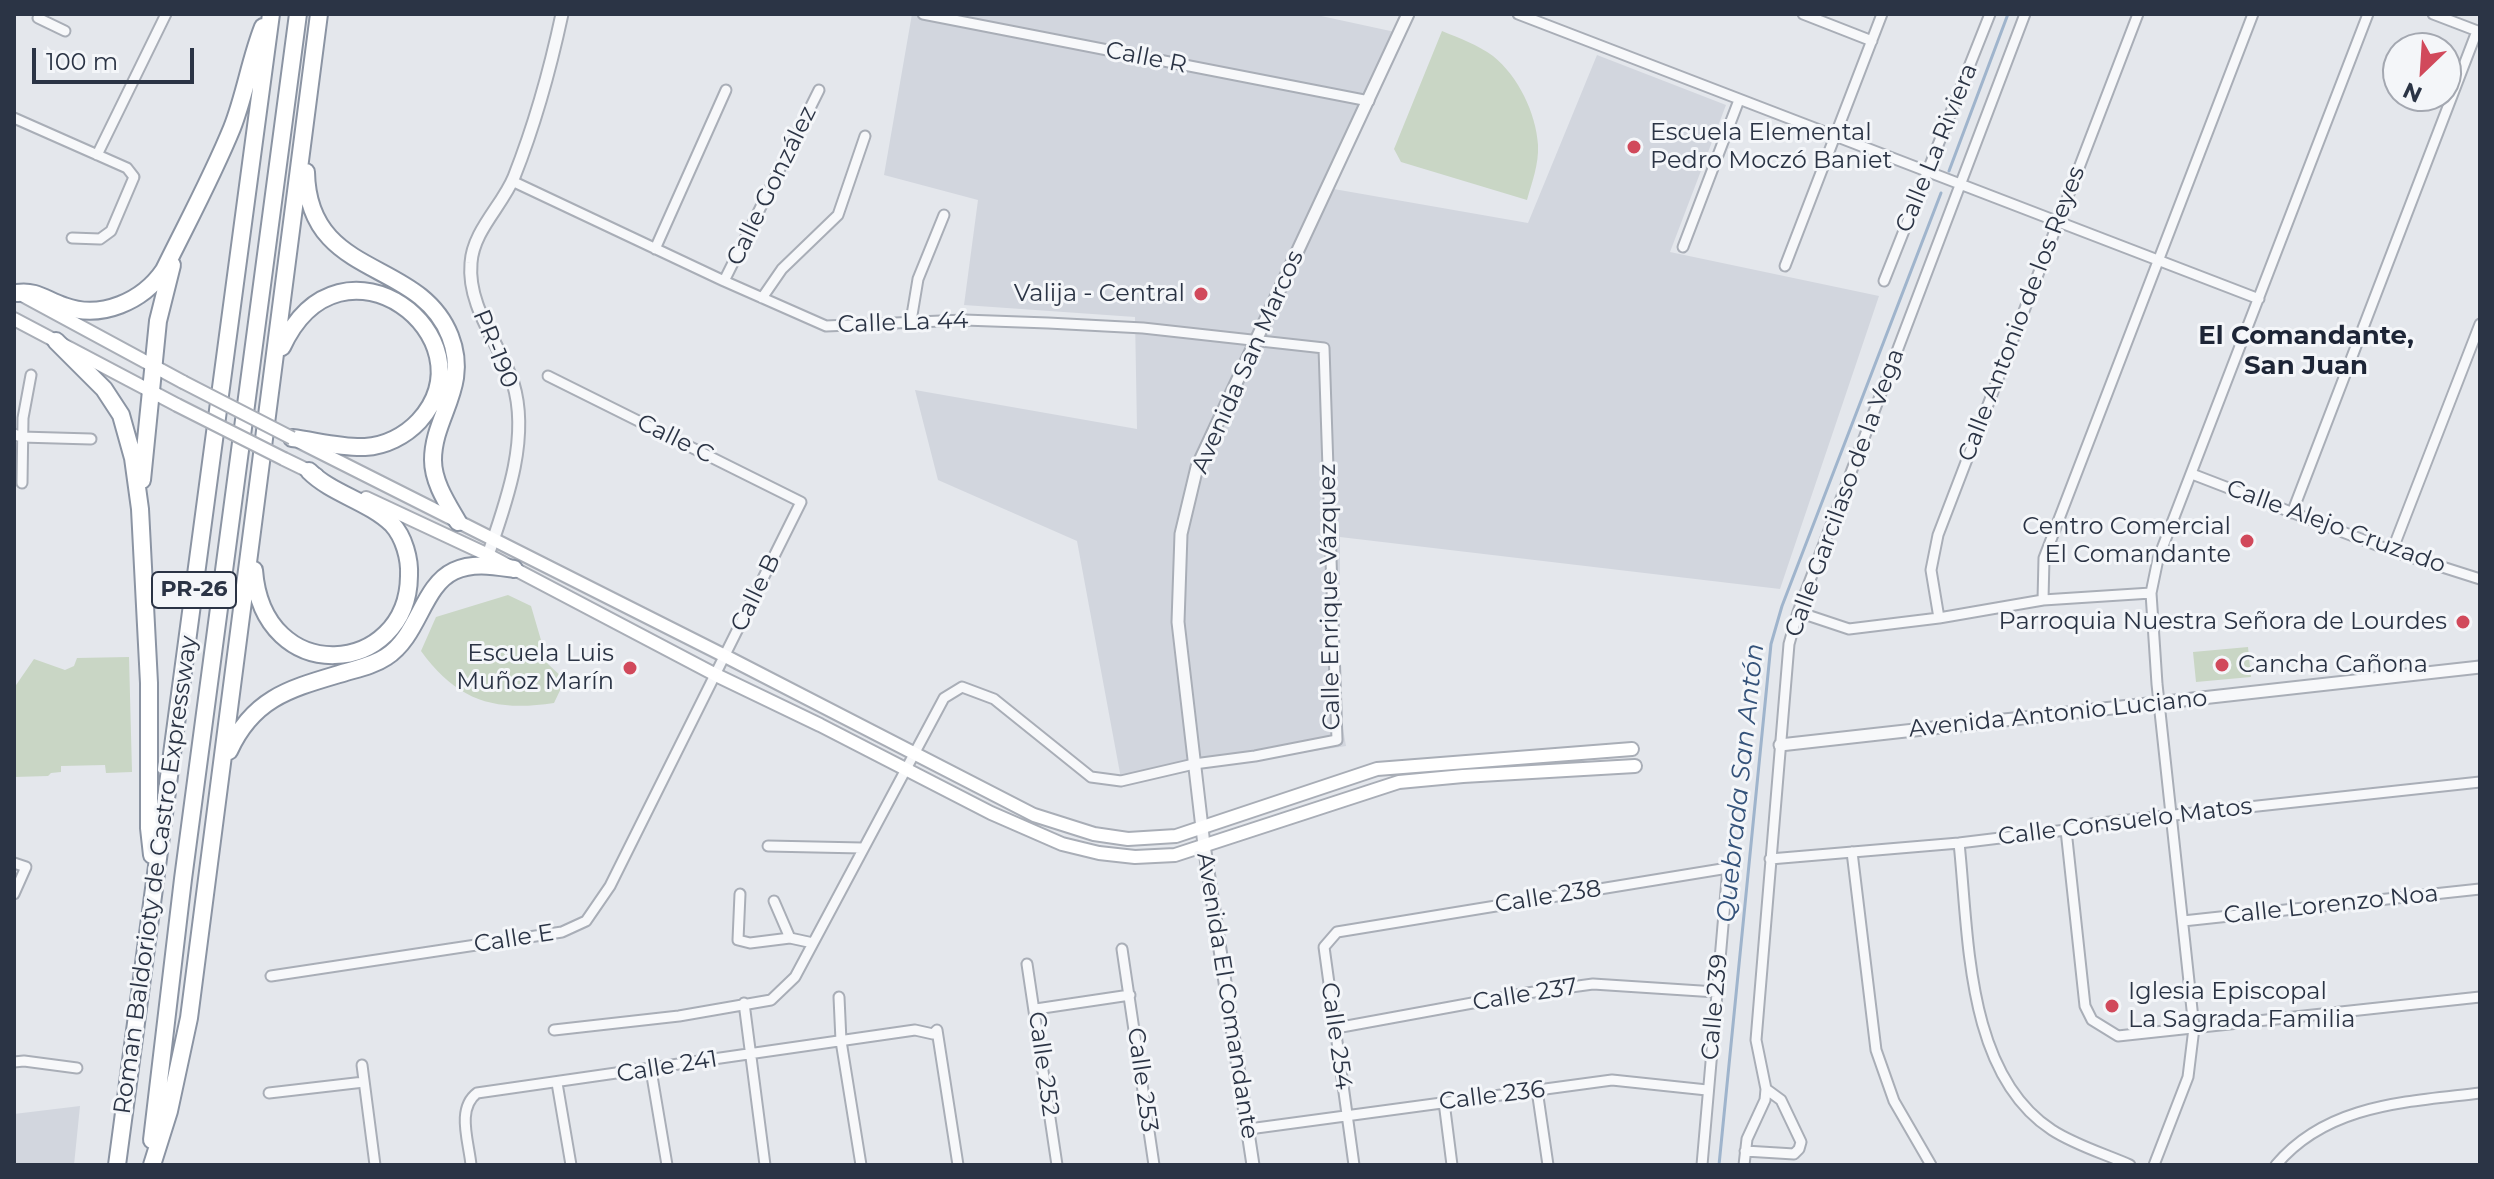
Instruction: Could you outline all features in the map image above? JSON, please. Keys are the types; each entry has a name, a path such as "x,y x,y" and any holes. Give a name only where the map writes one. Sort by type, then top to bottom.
{"highway":[{"path":"15,292 31,291 66,308 106,309 123,305 155,283 231,130 253,51 269,14"},
{"name":"Roman Baldorioty de Castro Expressway","path":"117,1165 269,14"},
{"name":"Roman Baldorioty de Castro Expressway","path":"151,1165 183,879 298,14"},
{"path":"151,1165 169,1111 189,1018 319,14"},
{"path":"304,127 308,192 324,230 345,253 428,301 452,340 455,355 453,394 435,446 433,464 442,492 458,522"},
{"path":"140,509 158,321 178,241"},
{"path":"275,363 298,318 326,298 349,292 394,299 410,310 429,333 437,357 437,385 432,401 416,425 394,440 366,447 292,438"},
{"path":"56,341 104,389 121,415 133,458 140,509 149,683 149,828 156,877"},
{"path":"252,536 260,606 275,630 286,639 311,652 342,655 369,645 392,626 400,614 410,580 409,563 399,536 392,525 360,503 319,482 309,471"},
{"path":"224,763 238,732 270,699 294,687 367,667 398,648 409,635 435,588 451,572 475,565 514,569"}],"main road":[{"path":"15,292 292,438 1034,815 1094,834 1128,839 1176,836 1377,769 1632,749"},
{"path":"14,319 284,459 488,555 714,680 1035,833 1099,853 1135,857 1175,855 1399,782 1635,766"}],"street":[{"path":"51,25 56,14"},
{"path":"97,155 166,14"},
{"name":"PR-190","path":"488,555 514,467 518,418 513,384 477,305 470,265 476,243 512,181 542,101 562,14"},
{"name":"Calle R","path":"923,14 1369,101"},
{"name":"Avenida San Marcos","path":"1201,826 1178,622 1181,534 1197,467 1408,14"},
{"path":"1518,14 1531,16 1739,100 2259,299"},
{"path":"1803,14 1872,41"},
{"path":"1785,266 1882,14"},
{"name":"Calle La Riviera","path":"1884,281 1990,14"},
{"name":"Calle Garcilaso de la Vega","path":"1745,1151 1794,1154 1801,1142 1781,1100 1766,1089 1756,1040 1789,644 1798,612 2025,14"},
{"name":"Calle Antonio de los Reyes","path":"1939,618 1931,570 1938,535 2138,14"},
{"path":"2043,600 2044,558 2253,14"},
{"path":"2154,1165 2188,1077 2194,1028 2159,703 2151,593 2158,559 2368,14"},
{"path":"2292,513 2478,31 2433,14"},
{"path":"38,18 65,31"},
{"path":"655,249 726,90"},
{"name":"Calle González","path":"724,281 819,90"},
{"path":"1683,247 1739,100"},
{"path":"14,118 127,168 134,177 132,188 111,231 100,239 72,238"},
{"path":"762,298 782,269 838,215 865,136"},
{"name":"Calle La 44","path":"512,181 826,326 986,321 1143,328 1324,348"},
{"path":"911,321 918,279 944,215"},
{"path":"2392,551 2480,324"},
{"name":"Calle Enrique Vázquez","path":"914,753 944,698 962,687 994,699 1091,777 1121,781 1194,764 1337,740 1324,348"},
{"path":"22,483 18,436 31,375"},
{"name":"Calle C","path":"548,376 801,502"},
{"path":"18,436 91,439"},
{"name":"Calle Alejo Cruzado","path":"2192,474 2392,551 2480,579"},
{"name":"Calle B","path":"714,680 801,502"},
{"path":"1798,612 1849,629 1939,618 2043,600 2151,593"},
{"name":"Avenida Antonio Luciano","path":"1780,745 2480,667"},
{"name":"Calle E","path":"271,976 562,932 586,921 603,899 714,680"},
{"path":"1632,749 1635,766"},
{"path":"554,1030 679,1016 771,1000 795,977 914,753"},
{"name":"Calle Consuelo Matos","path":"1770,859 1959,843 2091,824 2480,782"},
{"name":"Avenida El Comandante","path":"1201,826 1253,1165"},
{"path":"2066,830 2085,1006 2092,1020 2118,1036 2480,997"},
{"path":"1959,843 1976,1002 1988,1045 2017,1097 2052,1129 2130,1165"},
{"path":"768,846 862,848"},
{"path":"1852,852 1876,1050 1894,1101 1931,1165"},
{"path":"14,863 26,867 14,894"},
{"name":"Calle 238","path":"1358,929 1728,868 1728,877"},
{"name":"Calle 239","path":"1707,1090 1728,877"},
{"name":"Calle Lorenzo Noa","path":"2183,921 2480,889"},
{"path":"740,894 738,940 750,943 790,938 813,943"},
{"path":"774,901 790,938"},
{"name":"Calle 254","path":"1354,1165 1324,947 1337,932 1358,929"},
{"name":"Calle 253","path":"1122,949 1154,1165"},
{"name":"Calle 252","path":"1027,964 1057,1165"},
{"name":"Calle 237","path":"1336,1028 1593,984 1716,992"},
{"path":"1036,1009 1130,995"},
{"path":"839,997 841,1041 861,1165"},
{"path":"744,1003 765,1165"},
{"name":"Calle 241","path":"471,1165 465,1109 477,1093 915,1030 933,1034 937,1030 958,1165"},
{"path":"14,1062 77,1068"},
{"path":"362,1065 375,1165"},
{"path":"651,1070 667,1165"},
{"name":"Calle 236","path":"1249,1129 1612,1080 1707,1090"},
{"path":"269,1093 364,1082"},
{"path":"557,1083 571,1165"},
{"path":"1744,1165 1747,1139 1765,1100 1766,1089"},
{"path":"1537,1090 1548,1165"},
{"path":"1702,1165 1707,1090"},
{"path":"2276,1165 2293,1146 2316,1129 2348,1115 2387,1104 2480,1093"},
{"path":"1444,1102 1452,1165"}],"shaded area":[{"path":"912,14 1312,14 1395,32 1328,188 1528,223 1597,55 1726,105 1670,252 1879,296 1780,589 1340,537 1340,711 1346,746 1122,784 1077,541 938,480 915,390 1137,429 1135,317 964,305 978,200 884,175"},
{"path":"80,1106 74,1165 14,1165 14,1114"}],"green space":[{"path":"1442,31 1493,56 1510,74 1524,96 1534,120 1538,145 1527,200 1401,162 1394,149"},
{"path":"508,595 531,606 548,664 565,680 554,703 513,706 479,699 449,681 421,651 436,617"},
{"name":"Cancha Cañona","path":"2248,647 2251,677 2196,682 2193,652"},
{"path":"129,657 132,772 106,773 105,765 61,766 61,772 48,776 14,777 14,688 34,659 65,670 74,666 77,658"}],"waterway":[{"name":"Quebrada San Antón","path":"1949,171 2008,14"},
{"name":"Quebrada San Antón","path":"1719,1165 1771,644 1782,606 1941,193"}],"place":[{"name":"Escuela Elemental Pedro Moczó Baniet","path":"1634,147"},
{"name":"Valija - Central","path":"1201,294"},
{"name":"Centro Comercial El Comandante","path":"2247,541"},
{"name":"Parroquia Nuestra Señora de Lourdes","path":"2463,622"},
{"name":"Cancha Cañona","path":"2222,665"},
{"name":"Escuela Luis Muñoz Marín","path":"630,668"},
{"name":"Iglesia Episcopal La Sagrada Familia","path":"2112,1006"}],"district":[{"name":"El Comandante, San Juan","path":"2306,351"}]}
